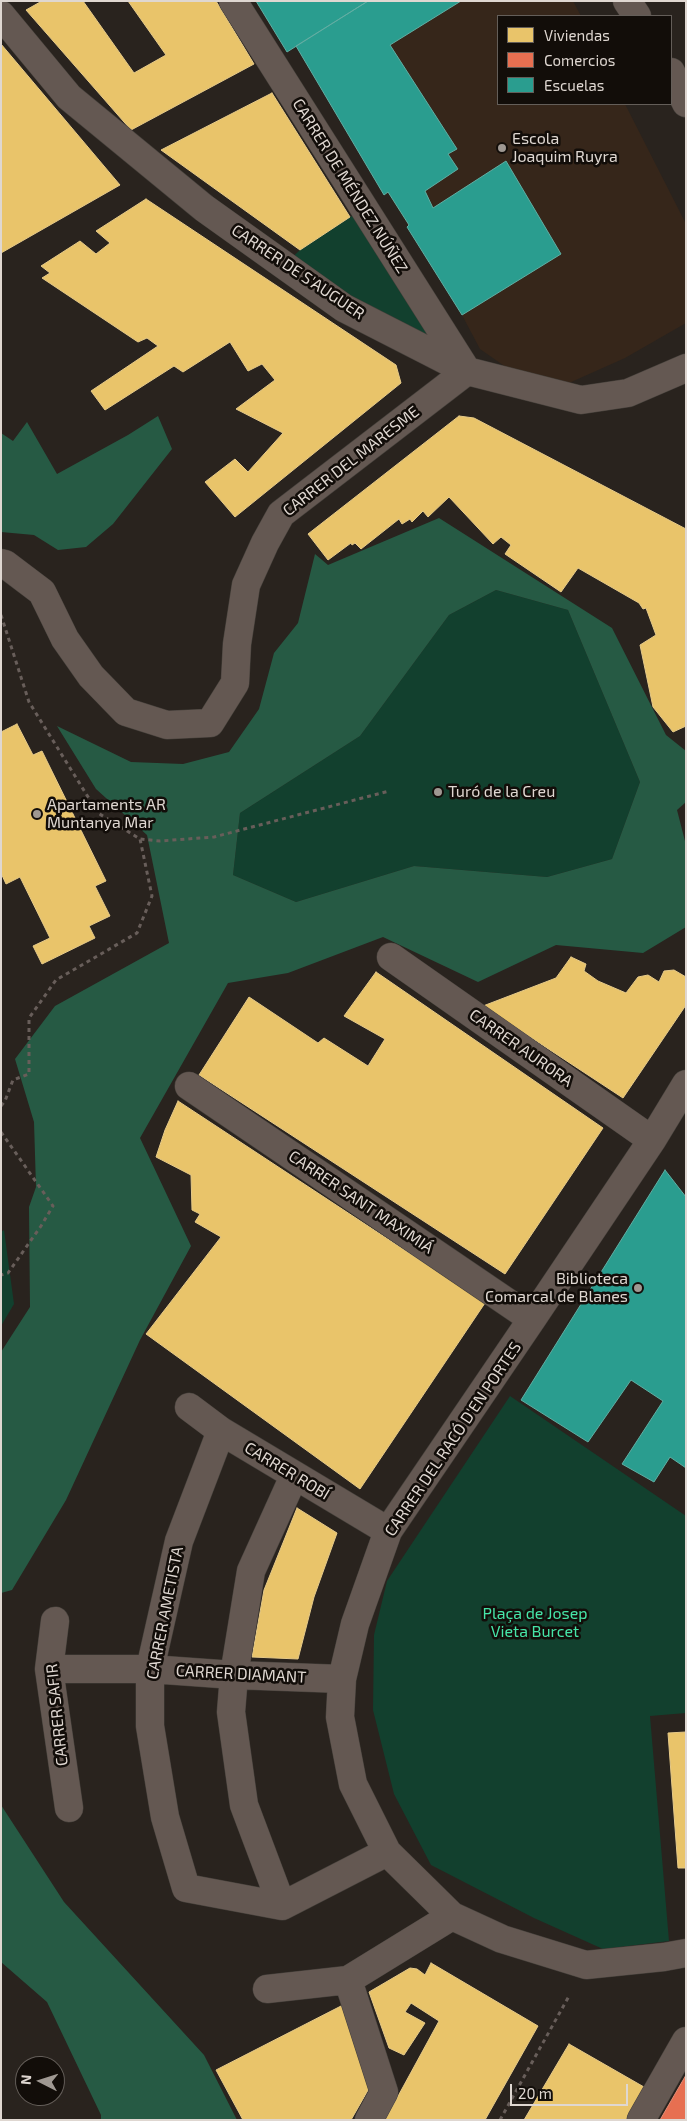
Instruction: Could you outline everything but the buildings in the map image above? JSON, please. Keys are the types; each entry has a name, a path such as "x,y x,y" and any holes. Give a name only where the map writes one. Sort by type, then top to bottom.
{"street":[{"path":"1,9 16,1"},
{"name":"CARRER DE MÉNDEZ NÚÑEZ","path":"233,1 467,371"},
{"path":"628,1 636,15"},
{"name":"CARRER DE S'AUGUER","path":"1,15 69,97 204,208 344,308 467,371 581,400 628,393 686,368"},
{"path":"672,65 686,78"},
{"path":"672,74 686,103"},
{"name":"CARRER DEL MARESME","path":"1,563 6,564 42,592 65,639 91,676 126,712 167,725 210,723 235,683 237,644 246,584 281,514 467,371"},
{"name":"CARRER AURORA","path":"391,956 652,1140"},
{"name":"CARRER DEL RACÓ D'EN PORTES","path":"686,1084 652,1140 388,1531 355,1624 342,1679 340,1717 353,1784 387,1852 452,1916 502,1939 586,1965 686,1953"},
{"name":"CARRER SANT MAXIMIÁ","path":"189,1086 532,1319"},
{"name":"CARRER ROBÍ","path":"189,1407 221,1431 388,1531"},
{"name":"CARRER AMETISTA","path":"221,1431 179,1541 150,1669 150,1726 165,1817 186,1888 282,1906"},
{"path":"294,1476 252,1571 234,1675 231,1712 244,1806 282,1906 387,1852"},
{"name":"CARRER SAFIR","path":"55,1621 49,1669 69,1808"},
{"name":"CARRER DIAMANT","path":"49,1669 150,1669 234,1675 342,1679"},
{"path":"268,1989 348,1980 452,1916"},
{"path":"348,1980 384,2092 369,2120"},
{"path":"641,2120 686,2041"}],"path":[{"path":"1,615 30,702 73,774 98,813 140,839 160,841 214,837 389,790"},
{"path":"1,1106 5,1101 13,1080 29,1074 29,1018 56,980 137,933 152,896 140,839"},
{"path":"1,1132 53,1206 8,1272 1,1275"},
{"path":"500,2120 586,1965"}],"shaded area":[{"name":"Escola Joaquim Ruyra","path":"368,1 573,1 580,15 497,15 497,105 626,105 686,224 686,323 625,358 569,383 523,379 480,349 462,315 407,227 408,225 388,193 384,195 296,46"}],"green space":[{"path":"364,208 449,343 430,352 284,265 300,250"},
{"path":"158,416 172,449 113,524 86,547 58,550 34,535 1,532 1,433 13,441 27,422 57,474 128,435"},
{"path":"439,518 612,628 666,735 686,751 686,802 677,810 686,845 686,927 643,953 556,945 478,982 383,937 288,973 228,983 140,1138 191,1246 140,1340 66,1500 12,1590 1,1593 1,1352 30,1307 29,1207 36,1187 34,1122 15,1059 55,1006 169,943 147,835 96,789 57,726 131,762 183,764 229,752 259,709 274,653 298,623 315,554 328,565","holes":["496,590 568,610 640,782 612,859 547,877 414,866 296,902 233,875 240,813 360,736 449,615"]},
{"path":"496,590 568,610 640,782 612,859 547,877 414,866 296,902 233,875 240,813 360,736 449,615"},
{"path":"4,1230 14,1304 1,1326 1,1232"},
{"name":"Plaça de Josep Vieta Burcet","path":"510,1396 686,1516 686,1713 650,1716 669,1941 603,1949 534,1918 431,1865 394,1794 373,1710 374,1635 387,1581"},
{"path":"1,1805 64,1902 204,2055 237,2120 101,2120 101,2115 47,2002 1,1962"}],"place":[{"name":"Escola Joaquim Ruyra","path":"502,148"},
{"name":"Turó de la Creu","path":"438,792"},
{"name":"Apartaments AR Muntanya Mar","path":"37,814"},
{"name":"Biblioteca Comarcal de Blanes","path":"638,1288"}]}
